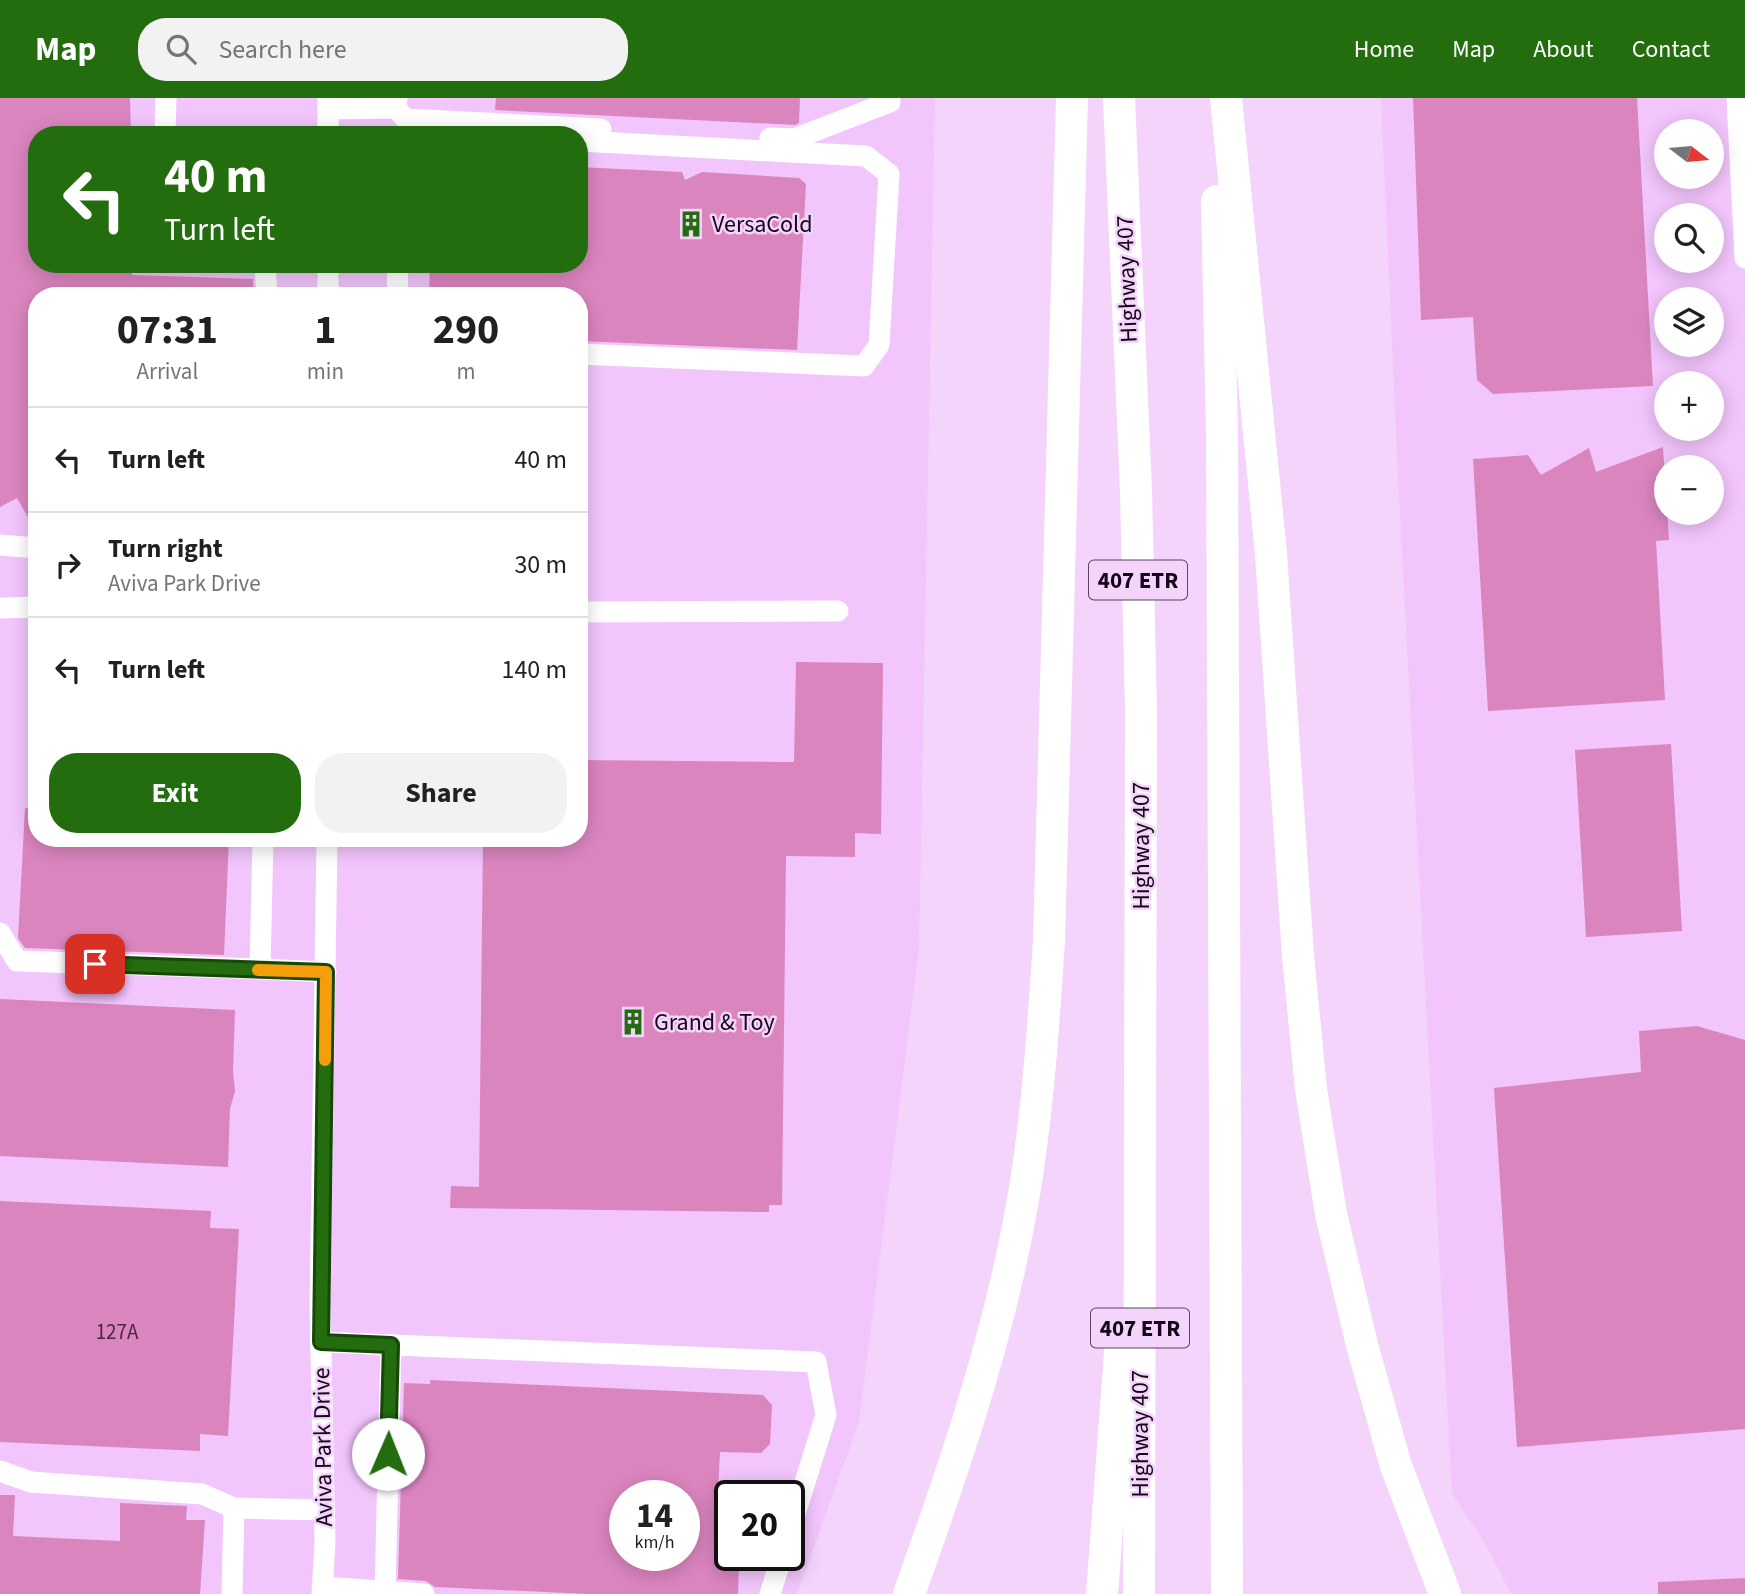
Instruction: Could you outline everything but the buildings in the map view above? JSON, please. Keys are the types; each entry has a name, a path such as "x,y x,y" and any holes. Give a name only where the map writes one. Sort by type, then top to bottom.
{"highway":[{"path":"909,1594 952,1474 991,1345 1027,1172 1042,1056 1049,941 1072,98"},
{"name":"Highway 407","path":"1119,98 1137,518 1141,711 1139,1594"},
{"name":"407 ETR","path":"1214,98 1222,434 1227,1594"},
{"path":"1226,98 1271,554 1298,956 1311,1089 1331,1214 1362,1345 1396,1466 1445,1594"},
{"path":"1102,1594 1141,1063"},
{"path":"1227,1245 1248,1594"}],"street":[{"path":"165,126 166,98"},
{"path":"588,128 794,139 890,102 890,98"},
{"path":"1737,98 1745,258"},
{"path":"328,126 328,104 396,103 406,119 542,126"},
{"path":"588,141 866,156 889,174 879,345 864,366 588,354"},
{"path":"0,545 28,547"},
{"path":"0,608 28,607"},
{"path":"588,612 838,611"},
{"path":"260,970 263,847"},
{"name":"Aviva Park Drive","path":"323,1590 325,1510 321,1342 327,847"},
{"path":"0,933 17,961 326,972"},
{"path":"321,1342 816,1362 826,1415 805,1482"},
{"path":"385,1592 391,1345"},
{"path":"0,1471 31,1482 202,1494 234,1508 325,1510"},
{"path":"232,1594 234,1508"},
{"path":"770,1594 777,1571"},
{"path":"323,1590 424,1594"}],"shaded area":[{"path":"0,98 935,98 919,948 859,1422 797,1594 0,1594"},
{"path":"1381,98 1745,98 1745,1594 1511,1594 1485,1543 1452,1494 1398,476"}],"slow traffic":[{"path":"258,970 326,972 325,1060"}],"place":[{"name":"VersaCold","path":"691,224"},
{"name":"Grand & Toy","path":"633,1022"}],"route":[{"path":"95,964 326,972 321,1342 391,1345 388,1454"}]}
